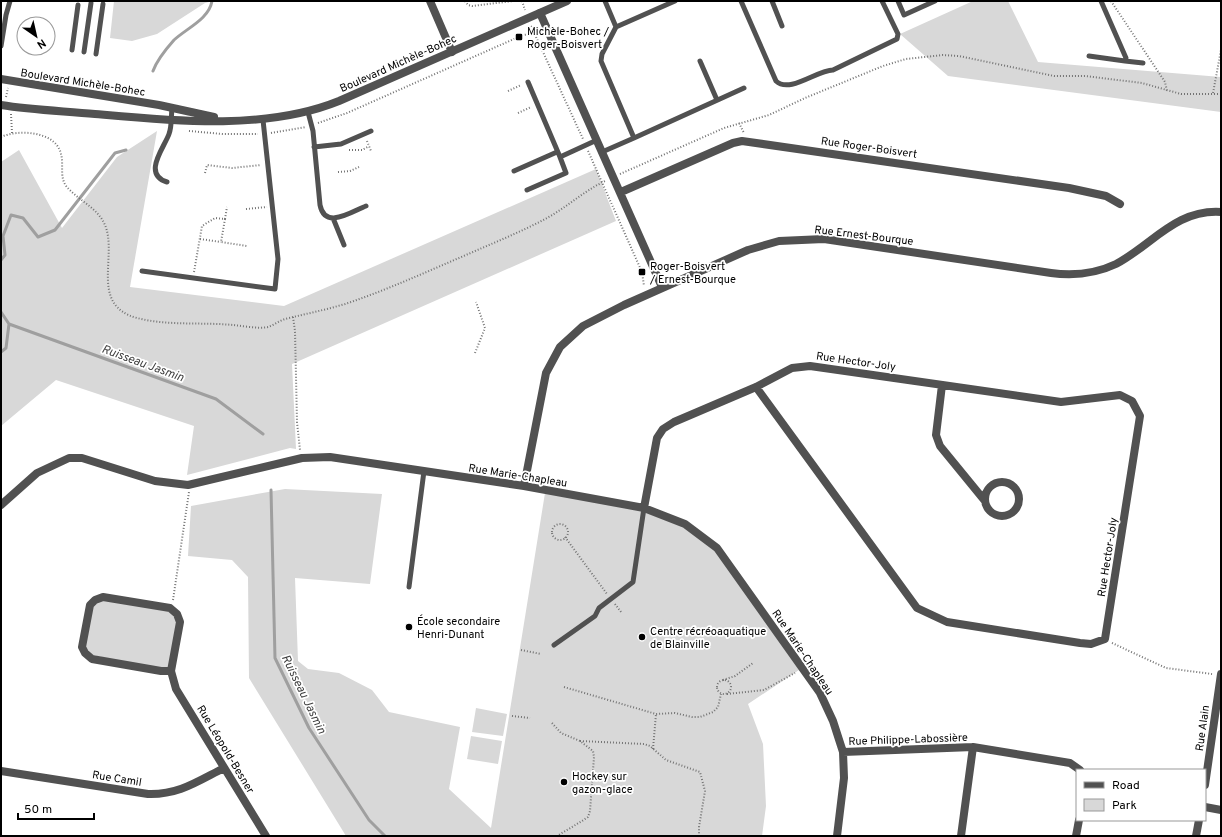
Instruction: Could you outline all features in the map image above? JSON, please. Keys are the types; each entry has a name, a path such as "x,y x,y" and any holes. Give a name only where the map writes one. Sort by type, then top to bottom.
{"street":[{"path":"430,1 452,52"},
{"name":"Boulevard Michèle-Bohec","path":"1,105 171,120 262,120 308,112 339,101 567,1"},
{"path":"540,13 621,192 662,288"},
{"name":"Boulevard Michèle-Bohec","path":"1,79 172,108 232,121"},
{"name":"Rue Roger-Boisvert","path":"621,192 732,143 742,141 1069,188 1102,194 1120,204"},
{"name":"Rue Ernest-Bourque","path":"524,486 546,373 560,347 583,326 662,288 758,246 779,241 812,239 853,242 1051,274 1086,274 1118,263 1182,219 1198,213 1221,212"},
{"name":"Rue Hector-Joly","path":"644,508 657,438 662,429 674,422 756,387 792,368 810,366 1061,402 1120,395 1132,401 1140,416 1105,639"},
{"path":"942,386 936,435 940,446 985,501 990,512 1000,517 1007,516 1016,509 1020,498 1015,487 1004,482 992,485 988,489 985,501"},
{"path":"756,387 917,608 947,622 1080,643 1091,644 1105,639"},
{"name":"Rue Marie-Chapleau","path":"1,504 38,473 69,458 82,458 155,481 188,485 309,457 330,457 524,486 644,508 685,524 717,548 820,693 833,721 843,752 844,778 837,836"},
{"name":"Rue Léopold-Besner","path":"171,671 161,671 92,660 85,653 82,646 90,606 95,600 103,597 170,608 177,614 180,622 171,671 176,689 266,836"},
{"name":"Rue Alain","path":"1206,778 1221,675"},
{"name":"Rue Philippe-Labossière","path":"843,752 973,747 1070,763 1079,769"},
{"name":"Rue Philippe-Labossière","path":"961,836 973,747"},
{"name":"Rue Camil","path":"1,771 148,794 163,794 179,791 224,768"},
{"path":"1206,807 1221,810"},
{"path":"1076,836 1079,821"},
{"path":"1196,836 1199,821"}],"lane":[{"path":"1,46 10,1"},
{"path":"605,1 616,27"},
{"path":"634,138 600,58 616,27 676,1"},
{"path":"741,1 776,81 784,85 796,84 827,70 833,70 897,39 898,34 882,1"},
{"path":"772,1 782,26"},
{"path":"898,1 904,15 935,1"},
{"path":"1101,1 1126,55 1125,61"},
{"path":"84,52 91,3"},
{"path":"96,54 103,4"},
{"path":"72,50 78,5"},
{"path":"1089,56 1143,63"},
{"path":"700,61 718,100"},
{"path":"527,190 566,173 528,82"},
{"path":"602,152 744,88"},
{"path":"167,182 162,181 157,174 155,166 169,134 172,108"},
{"path":"308,112 314,147 321,210 327,217 333,218 366,206"},
{"path":"142,270 275,289 278,259 262,120"},
{"path":"314,147 341,144 371,131"},
{"path":"514,171 597,140"},
{"path":"333,218 344,245"},
{"path":"409,587 424,471"},
{"path":"554,644 595,616 599,608 633,582 644,508"}],"path":[{"path":"465,1 468,5 472,6 512,1"},
{"path":"522,1 523,6"},
{"path":"1112,1 1165,82 1167,91"},
{"path":"532,28 583,138"},
{"path":"322,122 347,113 523,35 534,34"},
{"path":"1213,93 1221,50"},
{"path":"623,172 724,128 770,116 805,98 883,66 906,60 936,56 955,56 986,60 1054,76 1085,76 1142,84 1182,94 1221,94"},
{"path":"508,91 522,85"},
{"path":"518,113 524,110"},
{"path":"11,113 12,133"},
{"path":"739,123 745,135"},
{"path":"272,132 304,127"},
{"path":"186,130 223,134 258,134"},
{"path":"1,137 12,133 26,132 37,134 48,139 57,146 61,153 63,177 67,187 89,206 102,220 107,231 107,281 110,293 118,306 126,314 136,318 157,322 261,327 269,326 293,317 346,304 430,271 546,219 587,190 602,182"},
{"path":"367,141 371,151"},
{"path":"347,150 362,150 368,146"},
{"path":"589,152 642,272 643,284"},
{"path":"205,173 207,165 232,168 262,165"},
{"path":"338,172 350,171 359,167"},
{"path":"221,242 227,207"},
{"path":"246,209 266,207"},
{"path":"195,265 202,226 215,218 225,219"},
{"path":"200,239 247,246"},
{"path":"474,352 485,328 476,302"},
{"path":"293,317 297,370 297,430 300,448"},
{"path":"173,600 189,497"},
{"path":"559,524 566,527 568,532 565,537 558,539 554,537 552,530 555,526 559,524"},
{"path":"565,537 621,612"},
{"path":"1105,639 1166,668 1221,675"},
{"path":"521,650 541,654"},
{"path":"564,687 656,714 675,713 692,717 707,715 718,707 720,694 717,687 719,682 735,676 753,663"},
{"path":"720,694 764,690 803,668"},
{"path":"723,681 728,682 731,686 727,694"},
{"path":"653,749 656,714"},
{"path":"512,716 530,718"},
{"path":"552,723 561,733 580,740 644,744 653,749 666,760 700,772 705,791 699,836"},
{"path":"557,836 582,822 588,817 590,811 594,757 593,751 580,740"}],"green space":[{"path":"114,1 213,1 205,3 157,34 132,41 110,38"},
{"path":"973,1 1008,1 1038,62 1221,77 1221,112 948,76 900,34"},
{"path":"157,131 130,287 284,306 596,169 616,221 292,364 296,449 290,448 187,475 194,426 56,380 1,426 1,162 19,150 62,228 117,157"},
{"path":"285,489 382,494 370,584 295,578 298,661 308,669 339,673 372,690 389,712 460,727 449,789 491,828 545,493 644,509 682,524 714,546 802,668 748,704 763,744 766,806 762,836 346,836 249,678 248,577 232,560 188,556 191,506"},
{"path":"95,600 170,608 177,614 171,671 161,671 85,653 90,605"},
{"path":"476,708 507,714 503,736 472,732"},
{"path":"471,736 502,741 498,764 467,759"}],"waterway":[{"path":"153,71 159,59 171,43 197,23 207,13 212,1"},
{"path":"1,260 5,255 3,236 11,215 23,218 38,237 55,230 115,153 126,150"},
{"path":"1,312 9,324 6,348 1,352"},
{"name":"Ruisseau Jasmin","path":"9,324 216,399 263,434"},
{"name":"Ruisseau Jasmin","path":"271,490 275,658 309,728 369,820 385,836"}],"place":[{"name":"Michèle-Bohec / Roger-Boisvert","path":"519,37"},
{"name":"Roger-Boisvert / Ernest-Bourque","path":"642,272"},
{"name":"École secondaire Henri-Dunant","path":"409,627"},
{"name":"Centre récréoaquatique de Blainville","path":"642,637"},
{"name":"Hockey sur gazon-glace","path":"564,782"}]}
